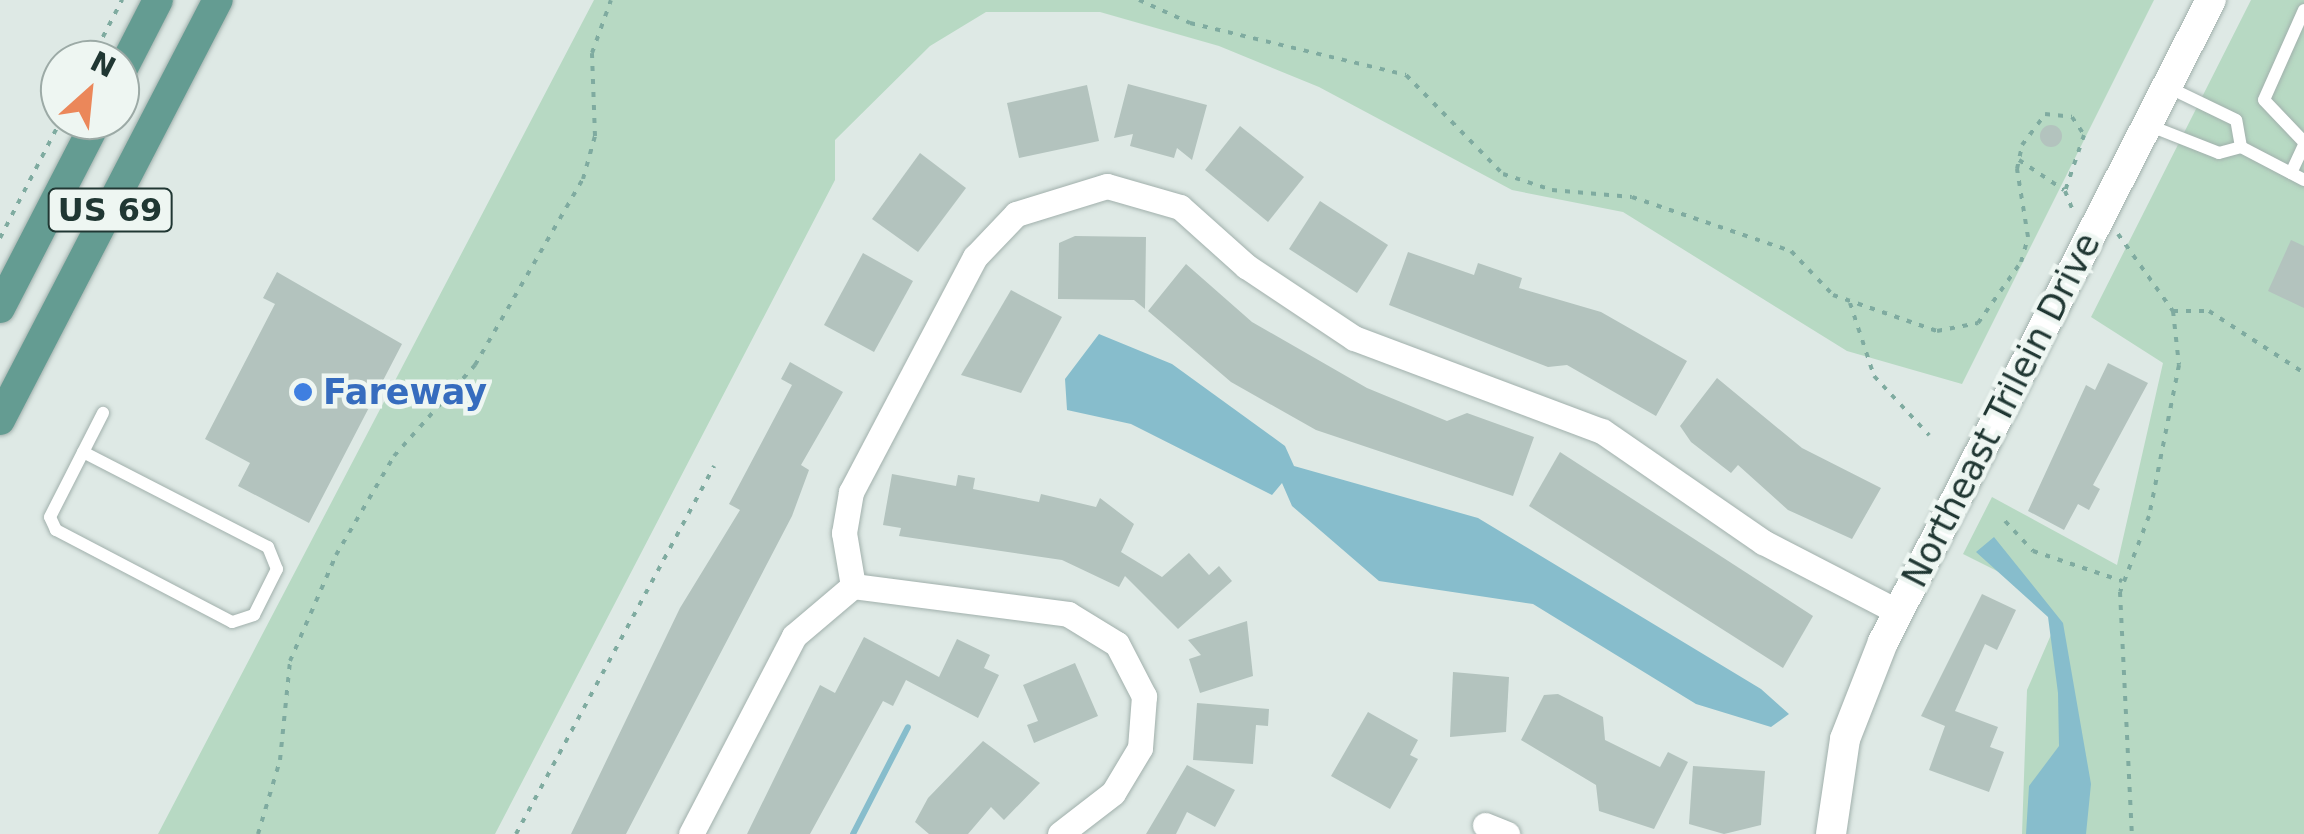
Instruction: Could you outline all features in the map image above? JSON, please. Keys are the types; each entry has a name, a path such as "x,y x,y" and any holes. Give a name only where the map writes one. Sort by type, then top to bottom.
{"main road":[{"path":"137,40 158,0"},
{"name":"US 69","path":"0,420 218,0"},
{"name":"US 69","path":"0,308 86,140"}],"street":[{"name":"Northeast Trilein Drive","path":"1831,834 1845,739 1898,612 2211,0"},
{"path":"853,586 844,533 851,492 975,257 1016,214 1107,186 1192,214 1246,266 1354,338 1602,431 1763,542 1898,612"},
{"path":"691,834 794,636 853,586 1068,614 1116,644 1144,696 1143,736 1113,794 1060,834"}],"lane":[{"path":"2148,124 2218,153 2241,147 2298,176 2304,144 2264,100 2304,10"},
{"path":"2167,86 2236,120 2241,147"},
{"path":"83,452 275,555 254,615 232,622 56,530 50,517 83,452 103,413"}],"path":[{"path":"102,40 122,0"},
{"path":"258,834 280,760 290,660 329,571 394,456 476,364 583,178 595,136 592,53 611,0"},
{"path":"1139,0 1190,23 1406,75 1503,174 1552,190 1632,197 1791,251 1850,303 1948,333 1978,322 2026,249 2019,160 2036,121 2072,116 2084,144 2065,191"},
{"path":"0,238 51,140"},
{"path":"2019,160 2065,191 2078,218 2127,240 2173,311 2177,381 2149,516 2123,581 2132,834"},
{"path":"1850,303 1874,376 1930,434"},
{"path":"2173,311 2209,310 2304,373"},
{"path":"516,834 714,466"},
{"path":"2005,520 2034,551 2123,581"}],"green space":[{"path":"594,0 2154,0 1962,384 1847,351 1623,212 1512,190 1319,87 1219,46 1100,12 986,12 930,46 835,140 835,180 495,834 158,834"},
{"path":"2251,0 2304,0 2304,834 2022,834 2027,690 2057,621 2007,576 1963,554 1992,497 2117,565 2163,363 2091,317"}],"water":[{"path":"1099,334 1172,364 1285,446 1294,466 1478,518 1761,689 1789,714 1771,727 1696,704 1533,604 1379,581 1292,506 1282,483 1272,495 1131,424 1067,410 1065,379"},
{"path":"1994,537 2063,623 2091,784 2086,834 2026,834 2029,786 2059,746 2058,693 2048,617 1976,552"}],"building":[{"path":"1128,84 1207,105 1192,160 1177,148 1174,158 1130,146 1133,134 1114,138"},
{"path":"1087,85 1099,141 1019,158 1007,103"},
{"path":"2051,125 2059,128 2059,144 2051,147 2043,144 2040,136 2043,128"},
{"path":"1240,126 1304,177 1268,222 1205,170"},
{"path":"920,153 966,188 918,252 872,219"},
{"path":"1320,201 1388,245 1357,293 1289,249"},
{"path":"1075,236 1146,237 1145,309 1134,300 1058,299 1059,243"},
{"path":"2291,240 2304,246 2304,308 2268,291"},
{"path":"1408,252 1474,275 1478,263 1522,278 1519,288 1601,312 1687,361 1656,416 1567,365 1548,367 1389,305"},
{"path":"863,253 913,281 874,352 824,325"},
{"path":"1186,264 1252,322 1367,388 1447,421 1467,413 1534,437 1513,496 1316,430 1231,382 1148,311"},
{"name":"Fareway","path":"277,272 402,344 309,523 238,486 250,463 205,439 275,304 263,298"},
{"path":"1011,290 1062,317 1021,393 961,375"},
{"path":"790,362 843,392 801,465 809,470 792,516 626,834 571,834 680,608 740,510 729,504 792,385 781,379"},
{"path":"2108,363 2148,383 2093,485 2100,489 2089,510 2078,504 2064,530 2028,511 2086,385 2095,390"},
{"path":"1717,378 1802,448 1881,488 1852,539 1788,510 1738,465 1731,473 1691,442 1680,426"},
{"path":"1560,452 1813,616 1783,668 1529,506"},
{"path":"892,474 956,486 958,475 975,478 973,489 1039,502 1041,494 1096,507 1100,498 1134,524 1121,552 1162,577 1189,553 1209,575 1219,566 1232,581 1178,629 1125,576 1119,587 1062,560 899,536 901,528 883,525"},
{"path":"1982,594 2016,610 1997,650 1985,644 1955,711 1998,727 1990,747 2004,752 1989,792 1929,770 1945,726 1921,716"},
{"path":"1247,621 1253,676 1200,693 1189,659 1201,655 1188,640"},
{"path":"864,637 939,677 957,639 990,655 984,668 999,675 978,718 906,680 893,706 883,701 810,834 747,834 820,685 835,693"},
{"path":"1075,663 1098,716 1034,743 1027,725 1038,721 1023,685"},
{"path":"1453,672 1509,677 1506,732 1450,737"},
{"path":"1558,694 1603,717 1605,740 1660,767 1668,752 1688,762 1654,829 1599,811 1596,785 1521,740 1544,695"},
{"path":"1197,703 1269,709 1268,726 1256,725 1253,764 1193,760"},
{"path":"1368,712 1418,740 1410,755 1418,759 1390,809 1331,776"},
{"path":"983,741 1040,783 1004,820 991,807 968,834 929,834 915,822 928,798"},
{"path":"1187,765 1235,790 1215,827 1187,812 1176,834 1146,834"},
{"path":"1693,766 1765,771 1761,825 1724,834 1689,824"}],"waterway":[{"path":"853,834 908,727"}],"place":[{"name":"Fareway","path":"303,392"}]}
